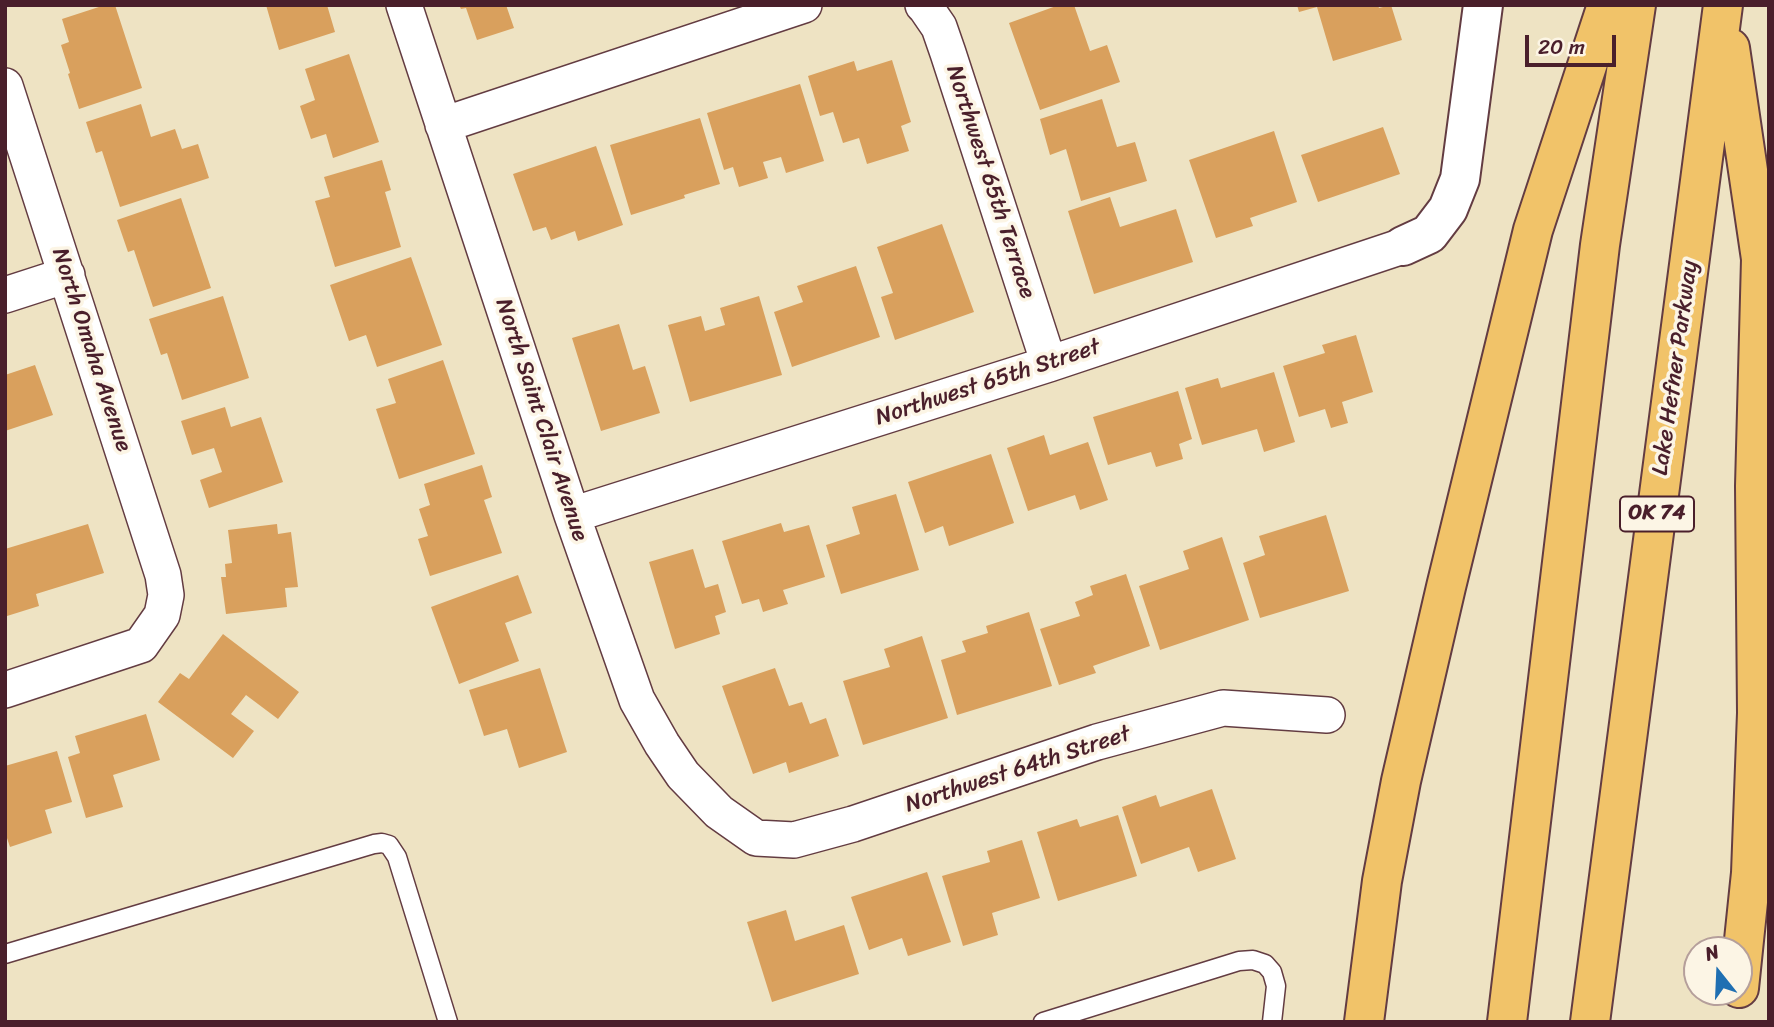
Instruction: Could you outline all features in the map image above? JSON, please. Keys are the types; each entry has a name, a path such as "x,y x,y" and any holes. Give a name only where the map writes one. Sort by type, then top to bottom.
{"highway":[{"path":"1364,1022 1382,881 1396,806 1443,600 1533,230 1607,5"},
{"path":"1507,1022 1600,245 1636,5"},
{"path":"1724,5 1761,259 1755,486 1757,713 1752,873 1745,936"},
{"name":"Lake Hefner Parkway","path":"1590,1022 1724,5"}],"street":[{"name":"North Saint Clair Avenue","path":"404,5 572,516 637,700 683,775 719,812"},
{"path":"443,125 804,5"},
{"name":"Northwest 65th Terrace","path":"923,5 939,27 948,52 1049,364"},
{"path":"1403,246 1429,234 1448,209 1460,179 1483,5"},
{"name":"North Omaha Avenue","path":"5,86 163,575 166,595 162,615 141,645 5,690"},
{"name":"Northwest 65th Street","path":"572,516 1049,364 1403,246"},
{"path":"5,295 67,275"},
{"name":"Northwest 64th Street","path":"719,812 756,838 794,840 853,824 1097,742 1223,708 1327,715"}],"lane":[{"path":"5,954 382,843 389,845 397,857 448,1022"},
{"path":"1043,1022 1239,961 1253,960 1265,964 1272,972 1276,986 1272,1022"}],"building":[{"path":"105,5 115,5 142,88 79,109 61,45 69,42 62,19"},
{"path":"266,5 327,5 335,32 279,50"},
{"path":"459,5 506,5 514,28 477,40 466,8 461,9"},
{"path":"1059,5 1074,5 1090,51 1107,45 1120,82 1040,110 1009,23"},
{"path":"1297,5 1378,5 1379,8 1391,5 1402,40 1333,61 1317,7 1299,12"},
{"path":"349,54 379,142 333,158 326,134 311,139 300,106 315,100 305,69"},
{"path":"892,60 911,122 901,126 909,151 867,164 859,138 843,143 833,112 820,116 808,76 854,61 857,71"},
{"path":"800,84 824,161 786,173 781,157 763,162 768,178 739,187 733,167 724,170 707,113"},
{"path":"1102,99 1117,147 1135,142 1147,181 1081,201 1066,149 1050,155 1040,119"},
{"path":"141,104 151,137 175,129 182,149 198,144 209,178 120,207 102,151 96,153 86,122"},
{"path":"700,118 720,184 631,215 610,145"},
{"path":"1383,127 1400,174 1318,202 1301,155"},
{"path":"1274,131 1297,202 1250,218 1253,226 1216,238 1189,160"},
{"path":"596,146 623,225 578,241 575,231 551,240 546,227 533,231 513,174"},
{"path":"382,160 391,190 385,192 401,247 335,267 315,201 330,197 324,177"},
{"path":"1110,197 1120,227 1176,209 1193,262 1094,294 1068,211"},
{"path":"181,198 211,288 153,307 134,250 128,252 117,220"},
{"path":"942,224 974,312 895,340 881,297 893,293 877,247"},
{"path":"411,257 442,345 377,367 366,335 349,341 330,285"},
{"path":"856,266 880,337 792,367 774,312 803,302 797,286"},
{"path":"223,296 249,378 182,400 167,353 161,355 149,319"},
{"path":"759,296 782,375 690,402 668,325 701,316 705,331 725,325 720,308"},
{"path":"619,324 633,370 645,366 660,413 601,431 572,338"},
{"path":"1356,335 1373,392 1342,402 1348,423 1331,428 1325,409 1299,417 1283,366 1325,353 1322,345"},
{"path":"443,360 475,454 399,479 376,409 396,403 388,379"},
{"path":"35,365 53,415 5,431 5,375"},
{"path":"1274,372 1295,442 1264,452 1257,429 1202,445 1185,388 1218,378 1221,388"},
{"path":"1178,391 1192,439 1179,444 1183,459 1156,467 1151,452 1108,465 1093,417"},
{"path":"225,407 231,427 261,417 283,482 209,508 200,480 222,472 214,448 192,455 181,421"},
{"path":"1044,435 1050,455 1088,442 1108,500 1080,510 1075,495 1028,511 1007,448"},
{"path":"991,454 1014,523 949,546 943,526 925,533 908,482"},
{"path":"482,465 492,497 484,500 502,553 430,576 418,539 428,536 419,509 430,505 424,484"},
{"path":"896,494 919,570 841,594 826,545 860,534 852,507"},
{"path":"1326,515 1349,591 1260,618 1243,563 1265,555 1259,536"},
{"path":"781,523 784,532 809,525 825,577 783,590 788,604 763,612 759,599 742,604 722,541"},
{"path":"88,524 104,573 36,594 39,606 7,616 5,549"},
{"path":"277,524 278,534 291,532 298,587 285,588 287,607 226,614 221,577 226,577 225,564 232,563 228,530"},
{"path":"1222,537 1249,620 1160,650 1139,586 1189,569 1183,551"},
{"path":"693,549 705,588 718,584 726,612 715,616 720,634 675,649 649,562"},
{"path":"1126,574 1150,646 1093,666 1096,673 1059,685 1040,629 1080,616 1075,602 1093,595 1090,586"},
{"path":"518,575 532,613 505,623 519,661 459,684 431,607"},
{"path":"1029,612 1052,686 957,715 941,660 966,652 962,641 988,633 986,626"},
{"path":"223,634 299,692 278,719 246,695 231,714 254,731 233,758 158,702 180,673 189,679"},
{"path":"922,636 948,718 863,745 843,681 890,667 884,649"},
{"path":"540,668 567,752 519,768 507,729 484,736 469,690"},
{"path":"775,668 789,706 802,702 810,724 826,718 839,756 789,773 786,762 753,774 722,686"},
{"path":"146,714 160,760 113,775 123,807 86,818 68,757 80,753 75,736"},
{"path":"57,751 72,802 45,810 52,833 10,847 5,832 5,766"},
{"path":"1212,789 1236,859 1198,872 1189,847 1141,864 1122,807 1156,795 1160,807"},
{"path":"1118,815 1137,876 1058,901 1037,832 1077,819 1080,827"},
{"path":"1022,840 1040,898 992,913 998,935 963,946 942,876 990,862 987,851"},
{"path":"927,872 951,942 908,956 902,938 869,950 851,897"},
{"path":"786,910 795,941 844,925 859,974 772,1002 747,922"}]}
